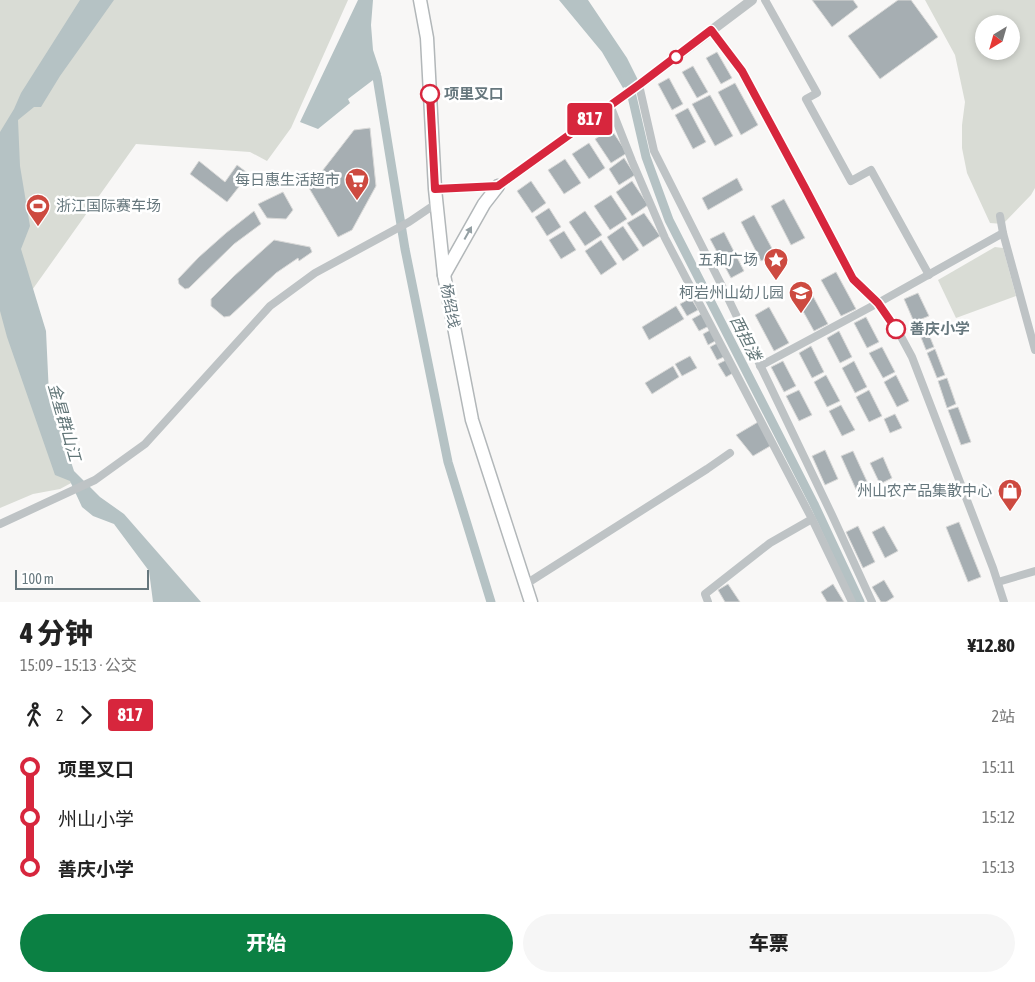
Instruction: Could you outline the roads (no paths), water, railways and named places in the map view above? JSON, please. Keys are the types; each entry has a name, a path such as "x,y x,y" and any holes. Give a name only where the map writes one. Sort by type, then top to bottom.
{"main road":[{"name":"杨绍线","path":"420,0 427,38 435,189 444,275 472,420 531,602"},
{"path":"444,275 484,204 498,186"}],"street":[{"path":"435,189 498,186 640,84 752,0"},
{"path":"766,0 816,93 806,98 851,181 871,170 929,275"},
{"path":"711,30 742,71 853,279 878,303 898,331 914,363 1004,602"},
{"path":"640,84 654,150 834,518 872,602"},
{"path":"610,104 665,238 812,519 852,602"},
{"path":"0,524 94,480 145,444 270,306 315,273 409,222 437,203"},
{"path":"1000,216 1035,350"},
{"path":"760,366 1003,233"},
{"path":"526,584 730,453"},
{"path":"708,602 705,594 770,543 812,519"},
{"path":"998,582 1035,571"}],"waterway":[{"name":"西担溇","path":"625,74 628,79 646,157 669,220 814,504 860,602"},
{"path":"377,77 405,249 448,462 491,602"}],"place":[{"name":"项里叉口","path":"430,94"},
{"name":"每日惠生活超市","path":"357,201"},
{"name":"浙江国际赛车场","path":"38,227"},
{"name":"五和广场","path":"776,281"},
{"name":"柯岩州山幼儿园","path":"801,314"},
{"name":"善庆小学","path":"896,329"},
{"name":"州山农产品集散中心","path":"1010,512"}],"water label":[{"name":"金星群山江","path":"65,422"}]}
